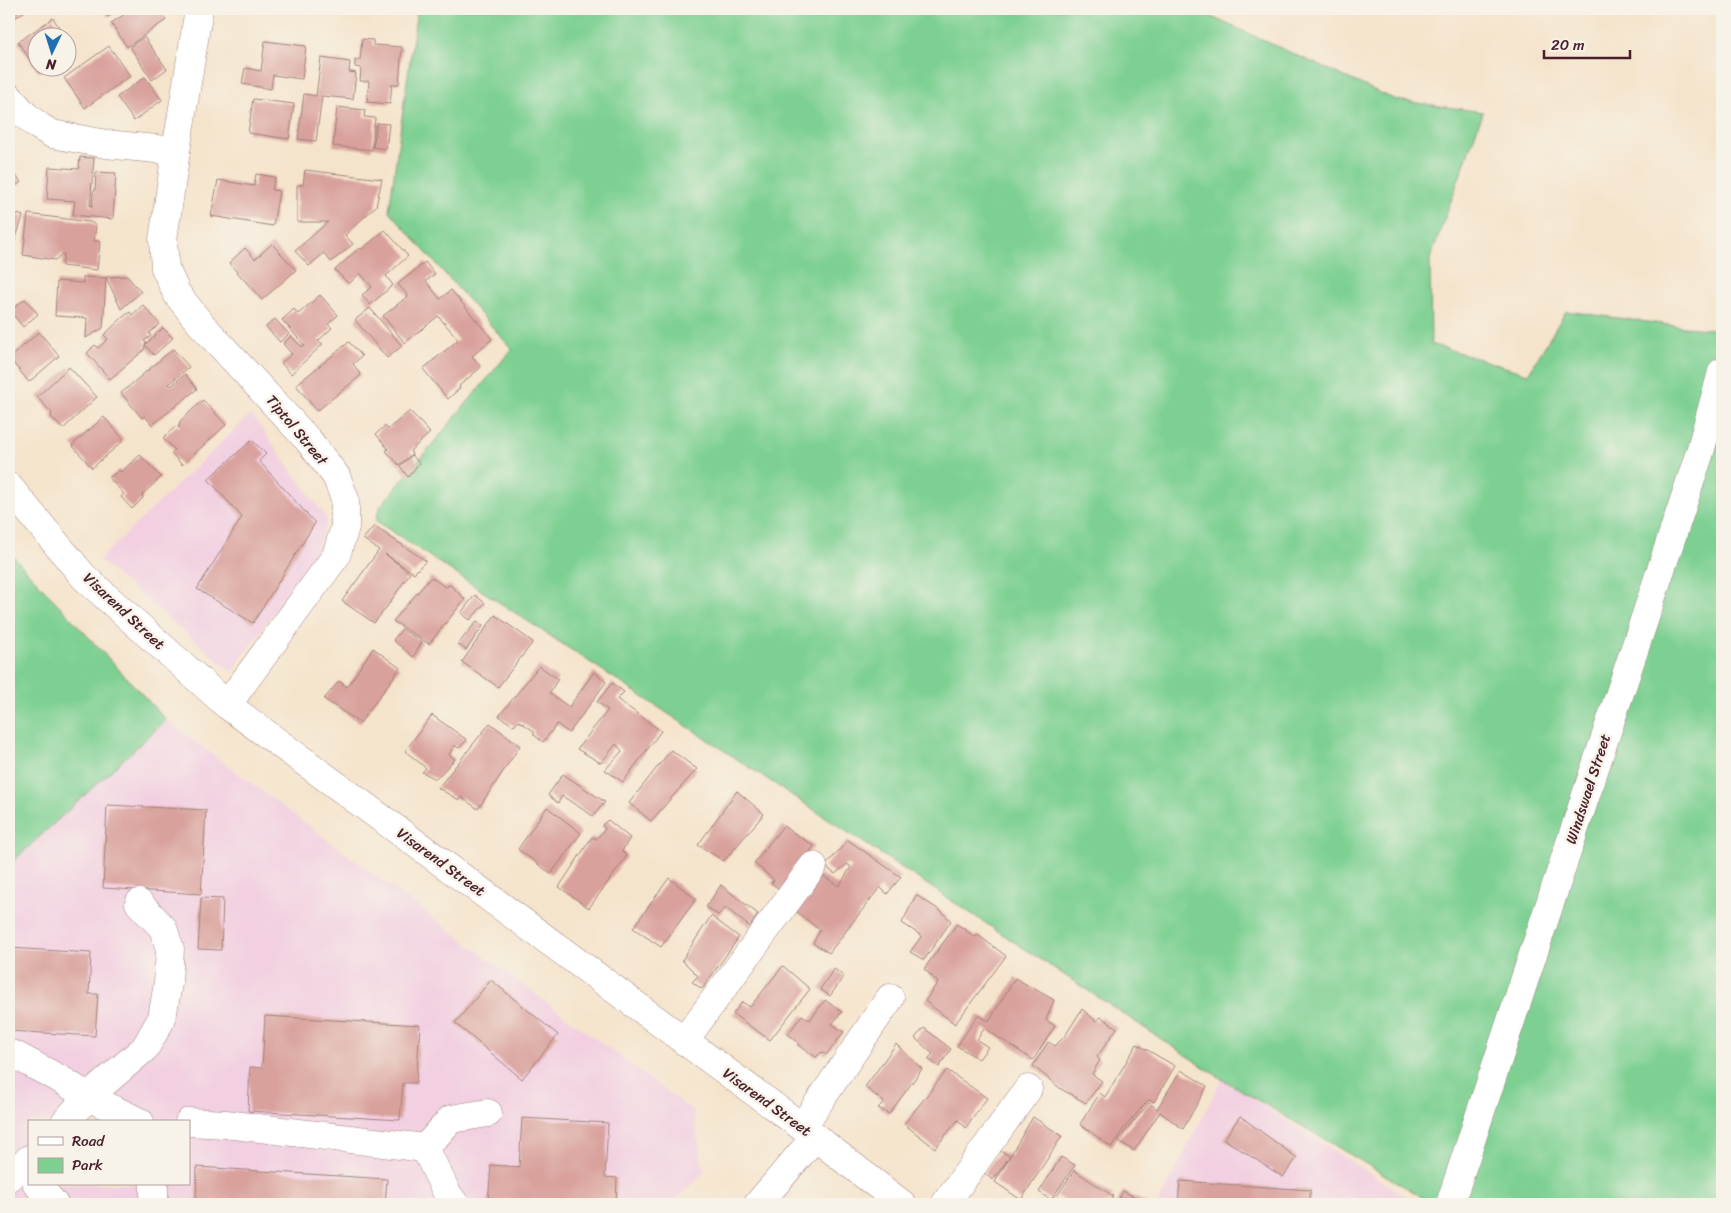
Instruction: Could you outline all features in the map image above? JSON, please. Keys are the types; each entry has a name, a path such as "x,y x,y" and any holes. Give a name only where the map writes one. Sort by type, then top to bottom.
{"street":[{"name":"Tiptol Street","path":"199,9 163,240 165,268 177,294 200,323 308,440 336,476 345,499 345,527 336,556 227,705"},
{"path":"9,97 25,115 52,134 106,144 176,151"},
{"name":"Windswael Street","path":"1450,1204 1700,452 1722,372"},
{"name":"Visarend Street","path":"9,488 84,577 227,705 808,1132 902,1204"},
{"path":"684,1041 813,866"},
{"path":"67,1120 88,1098 145,1048 162,1018 168,983 170,950 163,928 139,903"},
{"path":"758,1204 808,1132 890,998"},
{"path":"15,1055 65,1082 88,1098 136,1120"},
{"path":"945,1204 1028,1088"},
{"path":"425,1148 451,1119 488,1112"},
{"path":"190,1122 225,1124 425,1148"},
{"path":"425,1148 448,1201"},
{"path":"38,1186 54,1204"},
{"path":"154,1186 154,1204"}],"shaded area":[{"path":"251,414 327,519 318,549 232,672 99,560"},
{"path":"166,720 693,1111 704,1172 671,1204 9,1204 9,865"},
{"path":"1222,1079 1417,1204 1158,1204"}],"green space":[{"path":"417,9 1194,9 1396,100 1483,112 1430,259 1431,344 1528,374 1566,311 1684,327 1722,330 1722,1204 1434,1204 1222,1079 376,521 379,508 512,349 389,211"},
{"path":"9,552 166,720 9,865"}],"building":[{"path":"9,9 28,9 9,22"},
{"path":"102,9 120,9 108,17"},
{"path":"133,9 159,9 166,20 127,47 111,23"},
{"path":"53,18 60,28 38,28"},
{"path":"28,35 28,57 18,42"},
{"path":"144,37 167,69 152,80 130,47"},
{"path":"362,39 373,40 373,45 402,47 399,84 392,84 390,104 367,102 369,81 360,81 361,68 355,67 355,60 360,60"},
{"path":"265,41 306,46 302,79 273,75 271,89 242,84 245,68 261,71"},
{"path":"109,46 130,76 85,108 64,78 78,78 78,68"},
{"path":"321,58 350,62 349,72 356,73 353,99 322,96 316,141 298,139 304,94 316,96"},
{"path":"145,77 162,100 134,121 117,97"},
{"path":"253,99 294,104 289,139 248,133"},
{"path":"337,107 365,110 364,117 375,118 372,150 333,146"},
{"path":"377,123 389,124 386,149 373,147"},
{"path":"80,157 94,158 90,206 92,206 93,192 95,191 96,172 116,173 113,219 73,215 75,201 47,199 49,167 79,169"},
{"path":"9,167 21,182 9,192"},
{"path":"305,170 382,179 376,206 345,235 353,244 331,262 324,253 309,266 295,251 328,222 297,222 297,185 303,185"},
{"path":"256,174 275,177 272,190 279,191 273,226 211,216 218,180 254,186"},
{"path":"9,211 23,216 15,241 9,240"},
{"path":"28,214 90,222 96,225 94,241 100,241 97,270 62,266 64,254 55,260 23,255"},
{"path":"385,230 408,256 386,276 393,285 370,305 362,295 372,287 360,273 349,284 335,270 358,249 362,249"},
{"path":"272,244 296,270 262,300 229,263 245,248 255,259"},
{"path":"425,262 435,274 426,281 440,299 451,290 492,339 472,356 481,367 459,386 460,388 448,399 423,369 458,340 452,332 438,316 405,343 383,316 408,296 398,284"},
{"path":"127,276 141,292 121,309 106,277"},
{"path":"83,277 106,278 103,328 86,338 87,318 55,316 57,281 83,283"},
{"path":"320,295 338,315 328,324 332,328 318,341 323,344 291,374 281,363 292,354 283,344 291,336 301,346 305,346 282,320 294,309 298,314"},
{"path":"25,299 38,314 23,327 10,311"},
{"path":"143,305 160,324 149,333 151,336 144,341 146,343 144,350 110,379 87,353 95,345 98,348 108,339 104,335 123,317 130,312 132,315"},
{"path":"370,308 402,346 387,358 355,320"},
{"path":"275,319 289,334 280,342 266,327"},
{"path":"163,328 173,338 154,355 145,345"},
{"path":"39,332 59,356 29,382 9,358"},
{"path":"349,342 362,356 353,364 361,375 317,411 296,385"},
{"path":"173,349 189,367 169,384 171,386 185,374 197,389 152,425 145,416 142,418 121,393"},
{"path":"69,367 97,397 63,429 51,417 52,413 37,397"},
{"path":"203,400 226,425 182,465 171,453 175,450 163,438 177,425 179,428 180,421"},
{"path":"410,411 430,433 410,451 412,454 399,465 386,451 388,449 376,434 385,426 388,429"},
{"path":"104,417 124,440 92,468 72,445"},
{"path":"252,440 266,454 259,461 315,523 253,623 197,589 242,517 208,479"},
{"path":"140,455 161,477 142,495 143,498 132,509 121,497 124,494 109,478 119,470 121,472"},
{"path":"412,455 419,463 408,477 400,466"},
{"path":"374,526 426,561 414,573 385,554 410,573 374,623 342,601 379,550 363,539"},
{"path":"431,577 445,587 450,585 465,599 429,644 393,621"},
{"path":"475,595 485,603 470,620 461,613"},
{"path":"495,615 533,642 498,687 462,662"},
{"path":"477,621 483,626 466,650 458,644"},
{"path":"402,629 422,642 413,657 393,640"},
{"path":"373,648 400,668 360,723 324,699 339,681 347,687"},
{"path":"539,666 558,679 549,693 569,707 594,672 606,682 569,733 557,724 543,742 534,735 534,731 519,721 514,726 499,716"},
{"path":"612,683 624,692 617,699 661,731 623,782 605,770 622,751 616,744 601,763 577,749 608,710 597,702"},
{"path":"432,715 467,740 459,748 454,745 449,755 455,759 436,779 422,772 426,768 405,751"},
{"path":"490,723 520,746 478,809 461,797 459,800 438,788"},
{"path":"671,750 697,769 651,821 629,803"},
{"path":"563,774 605,802 593,816 562,796 558,803 548,795"},
{"path":"737,791 764,814 724,861 698,845"},
{"path":"107,805 206,810 201,894 103,888"},
{"path":"547,807 581,833 551,874 518,849"},
{"path":"608,820 630,838 622,851 627,856 589,908 559,887 592,837 596,839 605,829 602,825"},
{"path":"783,826 814,846 782,891 771,883 774,880 754,863"},
{"path":"848,840 901,877 887,894 880,887 829,953 813,943 820,930 793,909 820,874 839,886 851,867 847,864 835,874 825,866"},
{"path":"669,878 696,899 661,947 633,928"},
{"path":"721,885 758,914 750,927 726,908 718,915 706,907"},
{"path":"916,895 941,911 951,921 924,960 910,952 922,936 902,923"},
{"path":"201,898 223,899 221,950 198,949"},
{"path":"711,916 739,937 702,989 692,982 698,976 682,960"},
{"path":"957,924 975,937 978,935 1006,956 955,1024 925,1001 938,982 924,969"},
{"path":"9,948 91,953 89,994 98,994 95,1036 9,1031"},
{"path":"783,966 810,989 770,1040 733,1014 742,1002 750,1007"},
{"path":"834,969 844,976 830,996 820,989"},
{"path":"1015,978 1054,1000 1046,1020 1055,1026 1033,1060 984,1028 977,1040 988,1047 979,1059 957,1046 978,1015 989,1021"},
{"path":"491,980 558,1035 522,1079 455,1023"},
{"path":"825,1000 842,1012 832,1024 844,1032 826,1055 822,1052 816,1057 798,1045 799,1043 788,1034 802,1015 810,1020"},
{"path":"1082,1009 1096,1021 1101,1017 1117,1028 1097,1057 1100,1060 1092,1074 1102,1081 1086,1103 1061,1089 1033,1066 1048,1042 1055,1046 1065,1036"},
{"path":"265,1016 420,1025 416,1083 403,1083 400,1120 248,1111 250,1067 262,1068"},
{"path":"924,1028 951,1049 939,1067 928,1059 933,1054 915,1038"},
{"path":"896,1044 922,1069 889,1114 878,1108 884,1102 865,1087"},
{"path":"1137,1044 1175,1066 1154,1102 1149,1100 1145,1104 1111,1147 1080,1124 1100,1093 1105,1097"},
{"path":"947,1070 987,1098 966,1128 958,1120 935,1148 904,1124"},
{"path":"1181,1070 1207,1086 1183,1129 1160,1112 1134,1151 1118,1140 1149,1103 1157,1109"},
{"path":"1240,1116 1297,1158 1283,1177 1224,1139"},
{"path":"1033,1117 1062,1136 1021,1200 995,1182"},
{"path":"522,1118 608,1123 605,1177 617,1178 616,1204 488,1204 491,1165 519,1167"},
{"path":"1000,1151 1010,1156 993,1180 984,1173"},
{"path":"1061,1157 1075,1165 1051,1200 1039,1192"},
{"path":"197,1167 387,1179 385,1204 185,1204 185,1200 196,1200"},
{"path":"1074,1170 1113,1196 1109,1204 1069,1204 1057,1196"},
{"path":"1180,1181 1310,1190 1310,1204 1178,1204"},
{"path":"1123,1191 1148,1204 1116,1204"}]}
